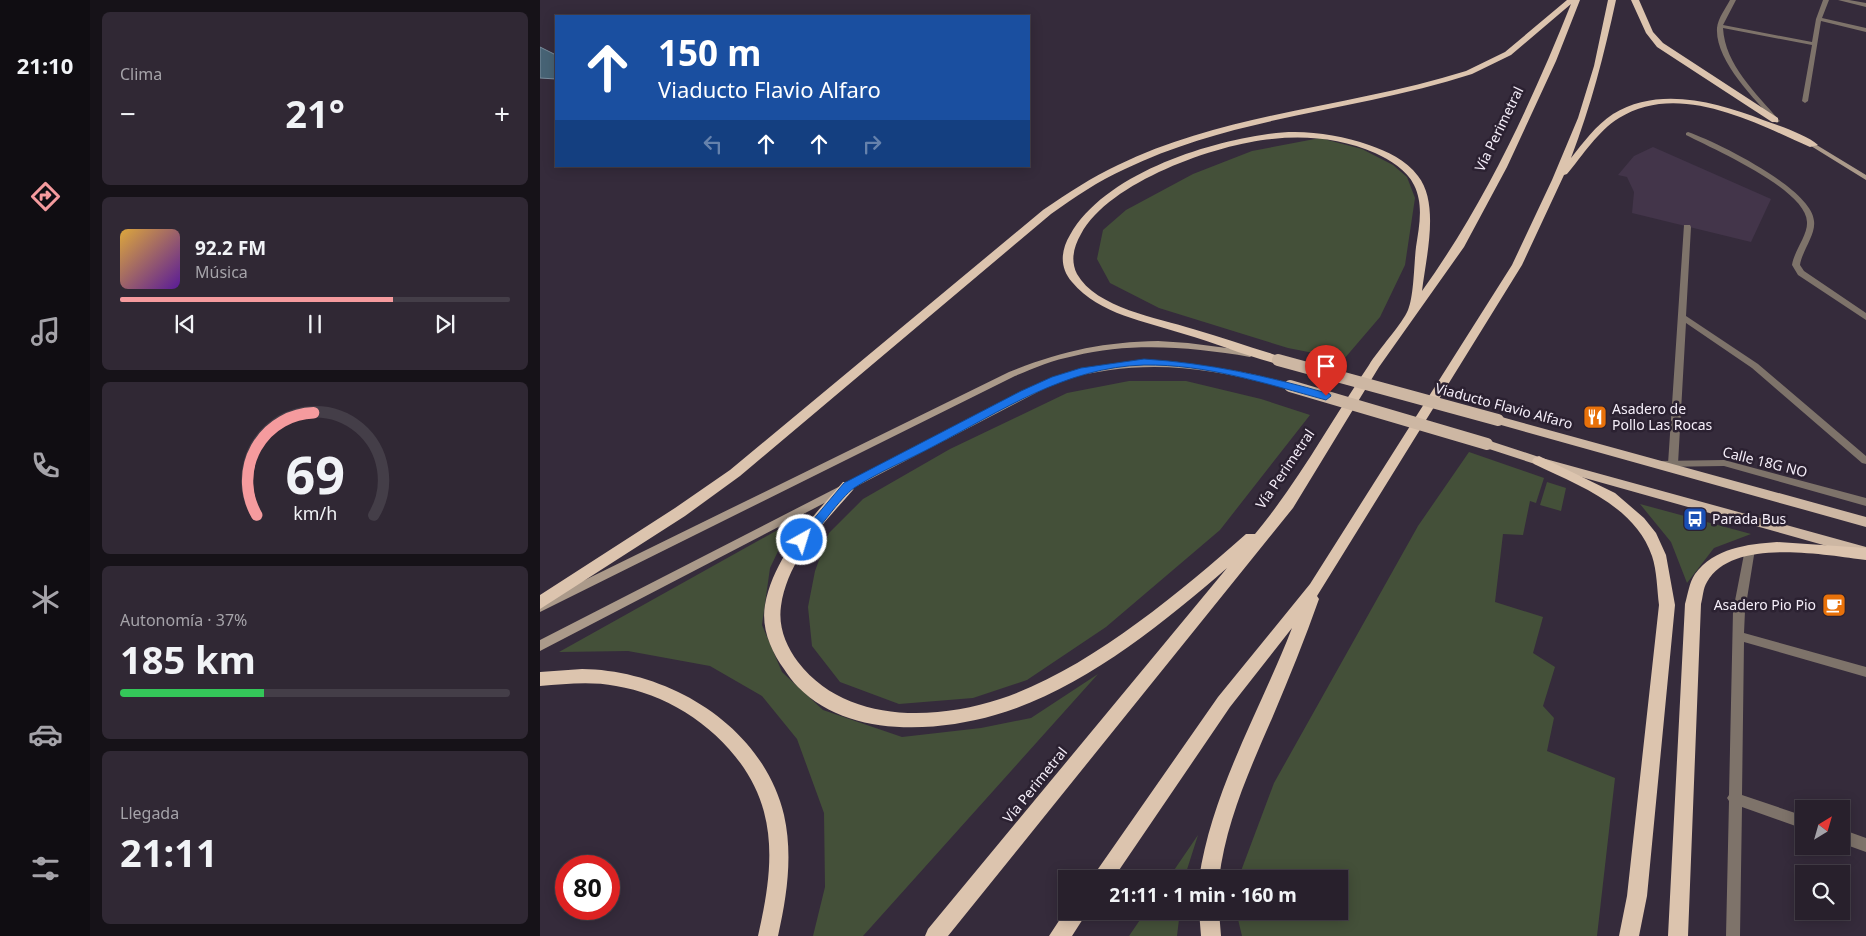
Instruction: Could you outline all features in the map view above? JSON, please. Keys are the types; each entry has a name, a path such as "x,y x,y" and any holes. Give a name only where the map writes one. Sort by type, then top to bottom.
{"highway":[{"path":"540,603 680,512 754,459 1047,212 1085,185 1118,167 1182,142 1419,86 1472,71 1496,60 1522,44 1571,0"},
{"name":"Vía Perimetral","path":"935,936 1288,504 1374,366 1414,313 1459,247 1502,167 1552,61 1576,0"},
{"path":"1107,870 1224,702 1315,588 1517,265 1557,180 1582,118 1598,66 1612,0"},
{"path":"1635,0 1650,33 1660,45 1813,144"},
{"path":"1557,180 1602,128 1623,112 1647,104 1682,102 1708,105 1758,120 1813,144"},
{"path":"1278,360 1132,314 1101,300 1082,286 1071,272 1068,264 1069,247 1078,228 1097,207 1117,193 1162,168 1210,149 1255,138 1288,135 1315,135 1354,142 1400,162 1414,175 1421,187 1425,204 1425,215 1414,313"},
{"path":"1539,461 1607,495 1638,519 1654,544 1663,574 1667,604 1637,896 1629,936"},
{"path":"848,486 802,540 782,574 773,606 772,621 775,637 789,666 801,680 832,702 874,717 923,721 971,715 1014,702 1105,653 1193,590 1288,504"},
{"path":"1678,936 1693,604 1700,579 1714,563 1750,550 1775,547 1866,553"},
{"path":"1210,870 1216,834 1225,804 1291,655 1315,588"},
{"path":"540,679 595,677 624,680 644,686 690,706 709,719 746,756 769,796 776,824 778,878 774,912 768,936"},
{"path":"1059,936 1071,920"},
{"path":"1210,920 1211,936"}],"main road":[{"path":"1813,144 1866,178"},
{"path":"540,607 1012,374 1059,356 1109,345 1161,342 1226,349 1278,360"},
{"name":"Viaducto Flavio Alfaro","path":"1278,360 1866,522"},
{"path":"540,646 1056,379 1084,370 1126,363 1169,363 1224,370 1290,386 1539,461 1866,553"}],"street":[{"path":"1733,0 1720,26 1723,49 1730,62 1777,121"},
{"path":"1805,101 1820,19 1826,0"},
{"path":"1841,0 1866,5"},
{"path":"1820,19 1866,30"},
{"path":"1720,26 1815,44"},
{"path":"1688,134 1786,187 1805,204 1811,222 1796,265 1801,273 1866,317"},
{"path":"1673,464 1687,227"},
{"path":"1682,317 1755,366 1866,461"},
{"name":"Calle 18G NO","path":"1656,464 1724,463 1866,502"},
{"path":"1733,936 1734,798 1739,610 1750,550"},
{"path":"1738,636 1866,672"},
{"path":"1734,798 1795,820"},
{"path":"1850,840 1866,846"}],"shaded area":[{"path":"1653,147 1771,199 1751,242 1632,213 1634,192 1627,177 1618,175 1634,156"}],"green space":[{"path":"1320,138 1362,149 1393,165 1407,177 1415,198 1405,265 1380,317 1344,359 1288,348 1159,308 1110,283 1097,259 1103,230 1126,210 1193,174 1252,151"},
{"path":"1129,381 1186,381 1261,399 1310,415 1220,530 1106,627 1027,680 973,698 899,704 840,682 812,646 808,607 815,571 829,533 863,499 950,449 1067,393"},
{"path":"1469,452 1544,478 1536,503 1530,501 1523,535 1503,534 1495,602 1543,617 1533,653 1555,667 1543,706 1554,718 1547,751 1615,778 1597,936 1242,936 1238,920 1348,920 1348,870 1241,870 1274,783 1418,526"},
{"path":"1547,482 1566,488 1561,511 1540,505"},
{"path":"1640,504 1751,534 1714,548 1687,583 1671,542"},
{"path":"792,522 770,568 762,625 782,672 823,710 902,737 981,728 1031,718 1098,674 863,936 813,936 825,887 824,813 797,739 762,696 710,666 628,651 559,652"},
{"path":"1198,835 1187,870 1174,870"},
{"path":"1140,920 1179,920 1177,936 1129,936"}],"water":[{"path":"540,47 555,54 555,79 540,78"}],"place":[{"name":"Asadero de Pollo Las Rocas","path":"1595,417"},
{"name":"Parada Bus","path":"1695,519"},
{"name":"Asadero Pio Pio","path":"1834,605"}],"route":[{"path":"802,540 848,486 1025,394 1056,379 1084,370 1126,363 1183,364 1264,378 1326,396"}]}
